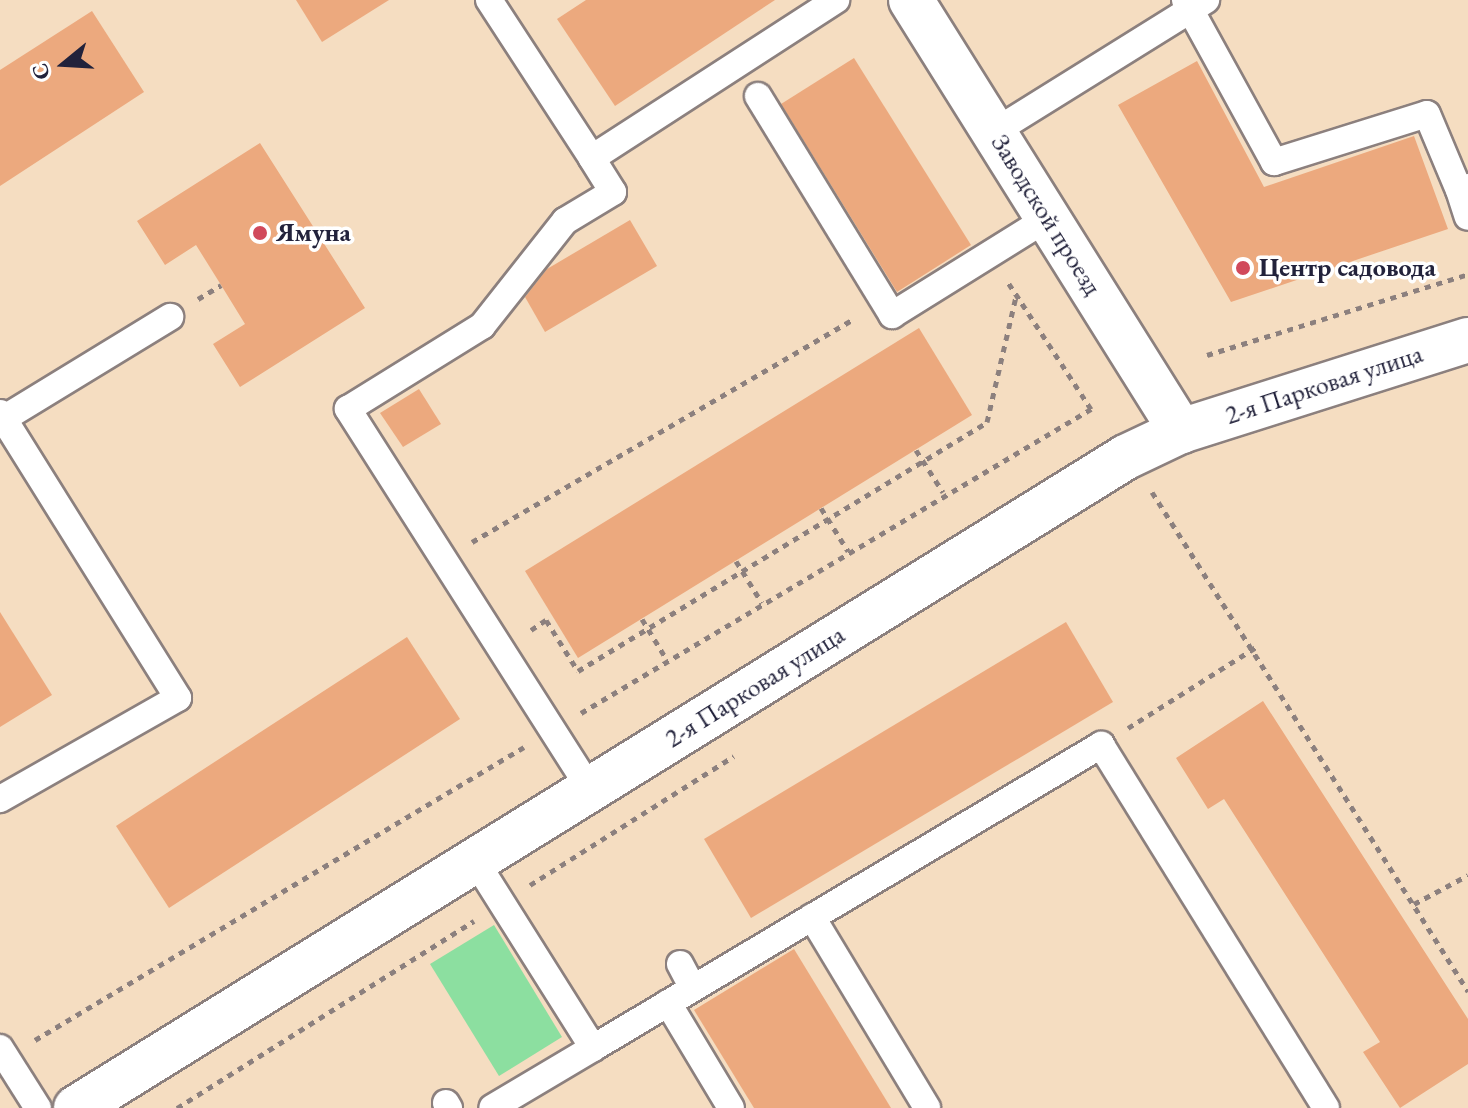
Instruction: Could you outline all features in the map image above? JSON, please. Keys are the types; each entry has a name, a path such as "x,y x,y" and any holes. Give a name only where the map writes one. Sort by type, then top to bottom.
{"street":[{"name":"Заводской проезд","path":"911,0 1181,431"},
{"name":"2-я Парковая улица","path":"76,1108 590,789 1181,431 1468,340"}],"lane":[{"path":"489,0 613,192 565,221 482,326 348,409 590,789"},
{"path":"592,158 836,0"},
{"path":"994,132 1194,3 1274,162 1427,114 1464,189 1468,217"},
{"path":"758,96 892,315 1048,218"},
{"path":"0,799 178,698 2,416 170,317"},
{"path":"500,1106 1101,745 1326,1108"},
{"path":"476,862 593,1048"},
{"path":"812,917 927,1108"},
{"path":"680,964 693,988"},
{"path":"668,1003 731,1108"},
{"path":"0,1048 38,1108"}],"path":[{"path":"990,253 1091,409"},
{"path":"1207,355 1468,274"},
{"path":"501,649 549,618 578,671 987,422 1016,295"},
{"path":"444,559 883,301"},
{"path":"916,450 943,492"},
{"path":"1140,500 1153,492 1256,647 1468,991"},
{"path":"821,508 848,551"},
{"path":"736,561 762,603"},
{"path":"642,619 667,660"},
{"path":"1101,745 1256,647"},
{"path":"177,1108 741,752"},
{"path":"1414,904 1468,875"}],"green space":[{"path":"494,925 562,1037 499,1076 430,964"}],"building":[{"path":"296,0 389,0 322,42"},
{"path":"586,0 775,0 615,106 557,19"},
{"path":"92,11 144,92 0,186 0,70"},
{"path":"854,58 971,245 897,292 781,104"},
{"path":"1197,61 1264,187 1414,136 1448,229 1231,302 1118,105"},
{"path":"260,143 365,308 240,387 213,344 245,324 221,285 196,245 165,265 137,221"},
{"path":"630,220 657,266 545,332 525,297 547,269"},
{"path":"919,328 972,415 578,658 525,571"},
{"path":"419,389 441,424 403,447 380,413"},
{"path":"0,612 52,695 0,727"},
{"path":"1066,622 1113,702 751,918 704,839"},
{"path":"407,637 460,719 169,908 116,826"},
{"path":"1263,701 1468,1019 1468,1064 1400,1108 1363,1052 1380,1042 1224,799 1208,809 1176,758"},
{"path":"794,949 891,1108 754,1108 694,1010"}],"place":[{"name":"Ямуна","path":"260,233"},
{"name":"Центр садовода","path":"1243,268"}]}
